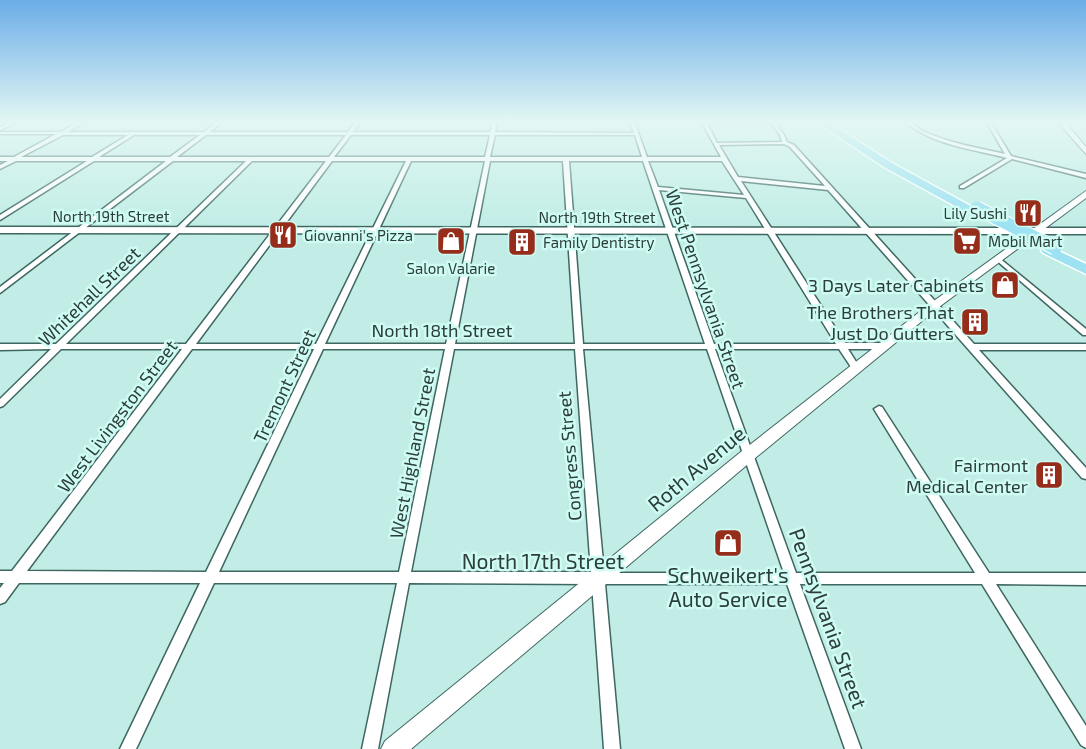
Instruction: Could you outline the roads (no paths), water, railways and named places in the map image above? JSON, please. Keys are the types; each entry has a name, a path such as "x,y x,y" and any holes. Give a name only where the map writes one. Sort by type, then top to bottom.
{"highway":[{"path":"873,156 1051,249 1086,270"},
{"path":"880,156 974,209"},
{"path":"1051,249 1086,264"}],"main road":[{"name":"Roth Avenue","path":"393,749 748,454 935,305 1086,194"}],"street":[{"path":"0,167 22,156"},
{"path":"0,218 99,156"},
{"path":"0,291 176,156"},
{"name":"West Livingston Street","path":"0,598 333,156"},
{"name":"West Highland Street","path":"370,749 488,156"},
{"name":"West Pennsylvania Street","path":"644,156 764,501"},
{"path":"722,156 856,368"},
{"path":"801,156 1086,475"},
{"path":"1004,156 1086,176"},
{"path":"962,187 1010,159 1008,157"},
{"path":"0,159 724,159"},
{"name":"Whitehall Street","path":"0,404 252,159"},
{"name":"Tremont Street","path":"128,749 409,159"},
{"name":"Congress Street","path":"566,160 612,749"},
{"path":"737,179 828,188"},
{"path":"655,188 748,197"},
{"name":"North 19th Street","path":"0,230 1086,231"},
{"path":"998,259 1086,333"},
{"name":"North 18th Street","path":"0,347 711,348 885,346"},
{"path":"973,347 1086,347"},
{"path":"879,409 1086,740"},
{"name":"Pennsylvania Street","path":"764,501 854,749"},
{"name":"North 17th Street","path":"0,577 599,580 1086,579"}],"place":[{"name":"Lily Sushi","path":"1028,213"},
{"name":"Giovanni's Pizza","path":"283,235"},
{"name":"Salon Valarie","path":"451,241"},
{"name":"Mobil Mart","path":"967,241"},
{"name":"Family Dentistry","path":"522,242"},
{"name":"3 Days Later Cabinets","path":"1005,285"},
{"name":"The Brothers That Just Do Gutters","path":"975,322"},
{"name":"Fairmont Medical Center","path":"1049,475"},
{"name":"Schweikert's Auto Service","path":"728,543"}]}
